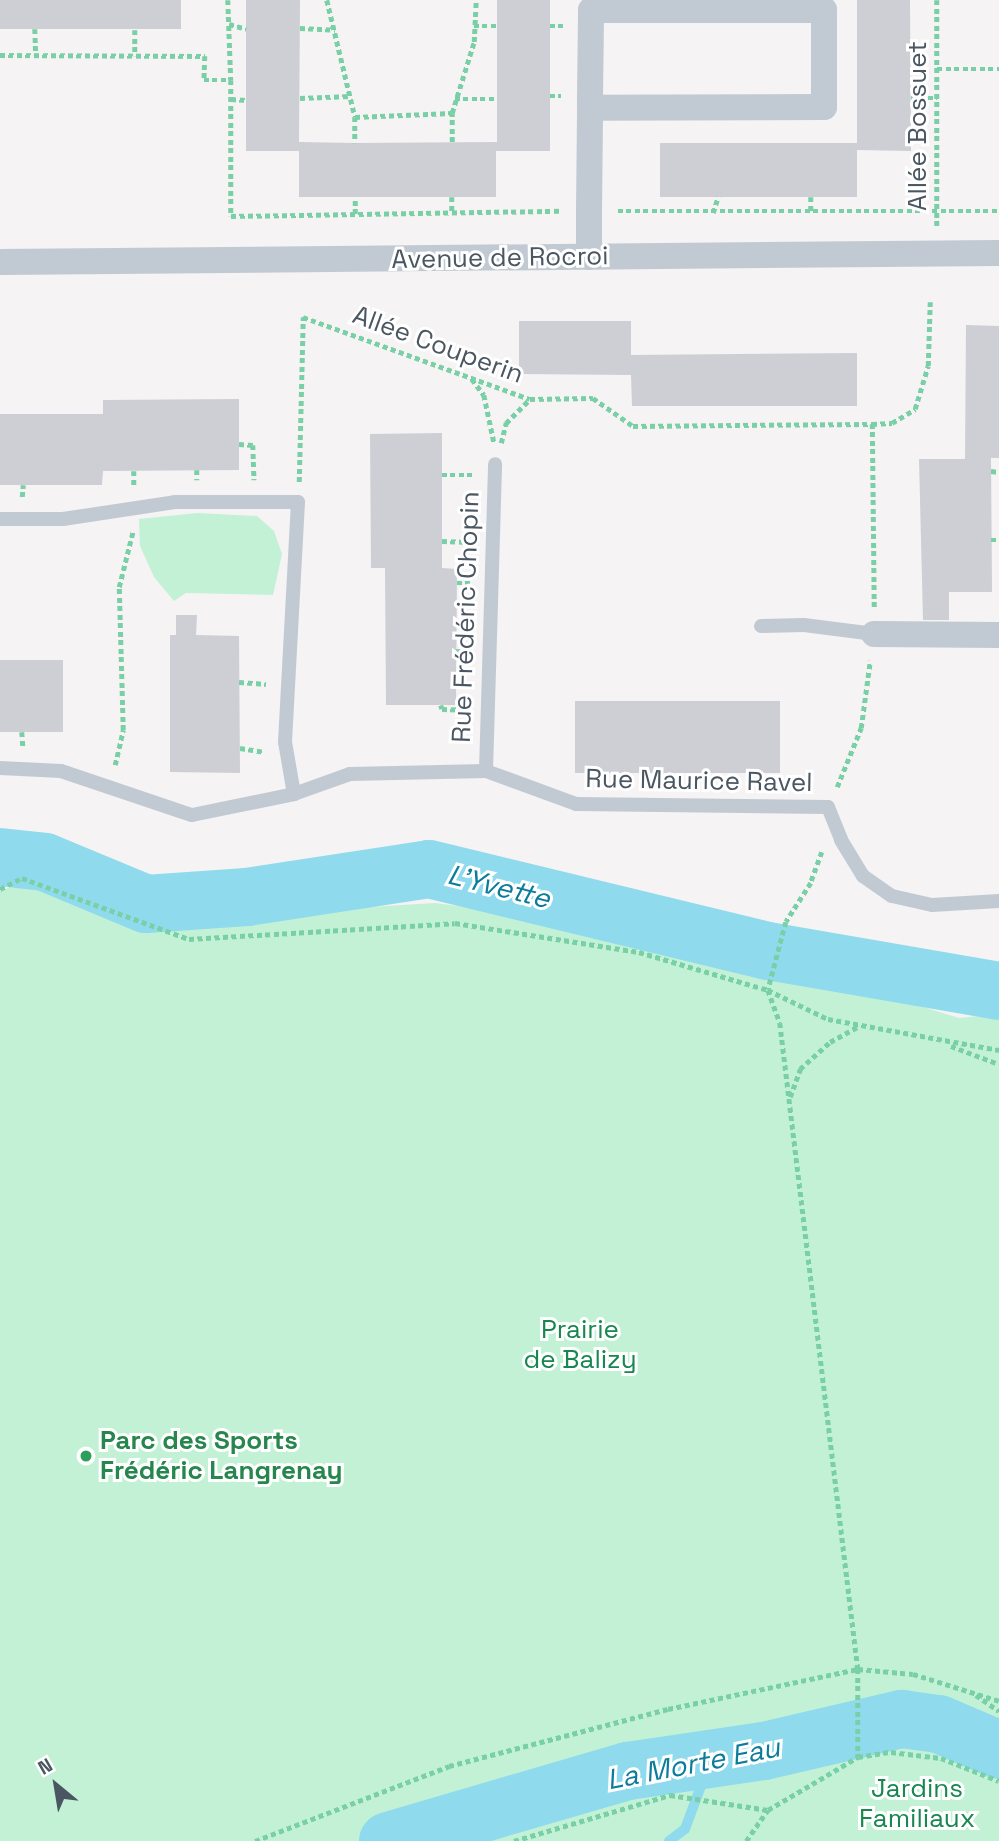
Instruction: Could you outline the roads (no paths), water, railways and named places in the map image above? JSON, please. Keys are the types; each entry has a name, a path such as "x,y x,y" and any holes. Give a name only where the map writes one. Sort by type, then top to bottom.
{"street":[{"path":"589,257 590,10 824,10 824,107 590,108"},
{"name":"Avenue de Rocroi","path":"0,262 999,253"},
{"path":"874,634 999,635"}],"lane":[{"name":"Rue Frédéric Chopin","path":"486,771 495,469"},
{"path":"0,519 63,519 175,502 298,502 285,741 294,794"},
{"path":"761,626 804,625 874,634"},
{"name":"Rue Maurice Ravel","path":"0,768 61,771 192,815 294,794 350,774 486,771 576,804 828,807 841,840 863,876 892,897 932,905 999,901"}],"waterway":[{"name":"L'Yvette","path":"0,857 45,862 146,904 247,897 429,869 768,951 999,991"},
{"name":"La Morte Eau","path":"388,1841 628,1771 764,1751 902,1719 939,1724 999,1750"},
{"path":"669,1841 685,1829 711,1759"}],"place":[{"name":"Parc des Sports Frédéric Langrenay","path":"86,1456"}],"park label":[{"name":"Prairie de Balizy","path":"580,1345"},
{"name":"Jardins Familiaux","path":"917,1804"}]}
